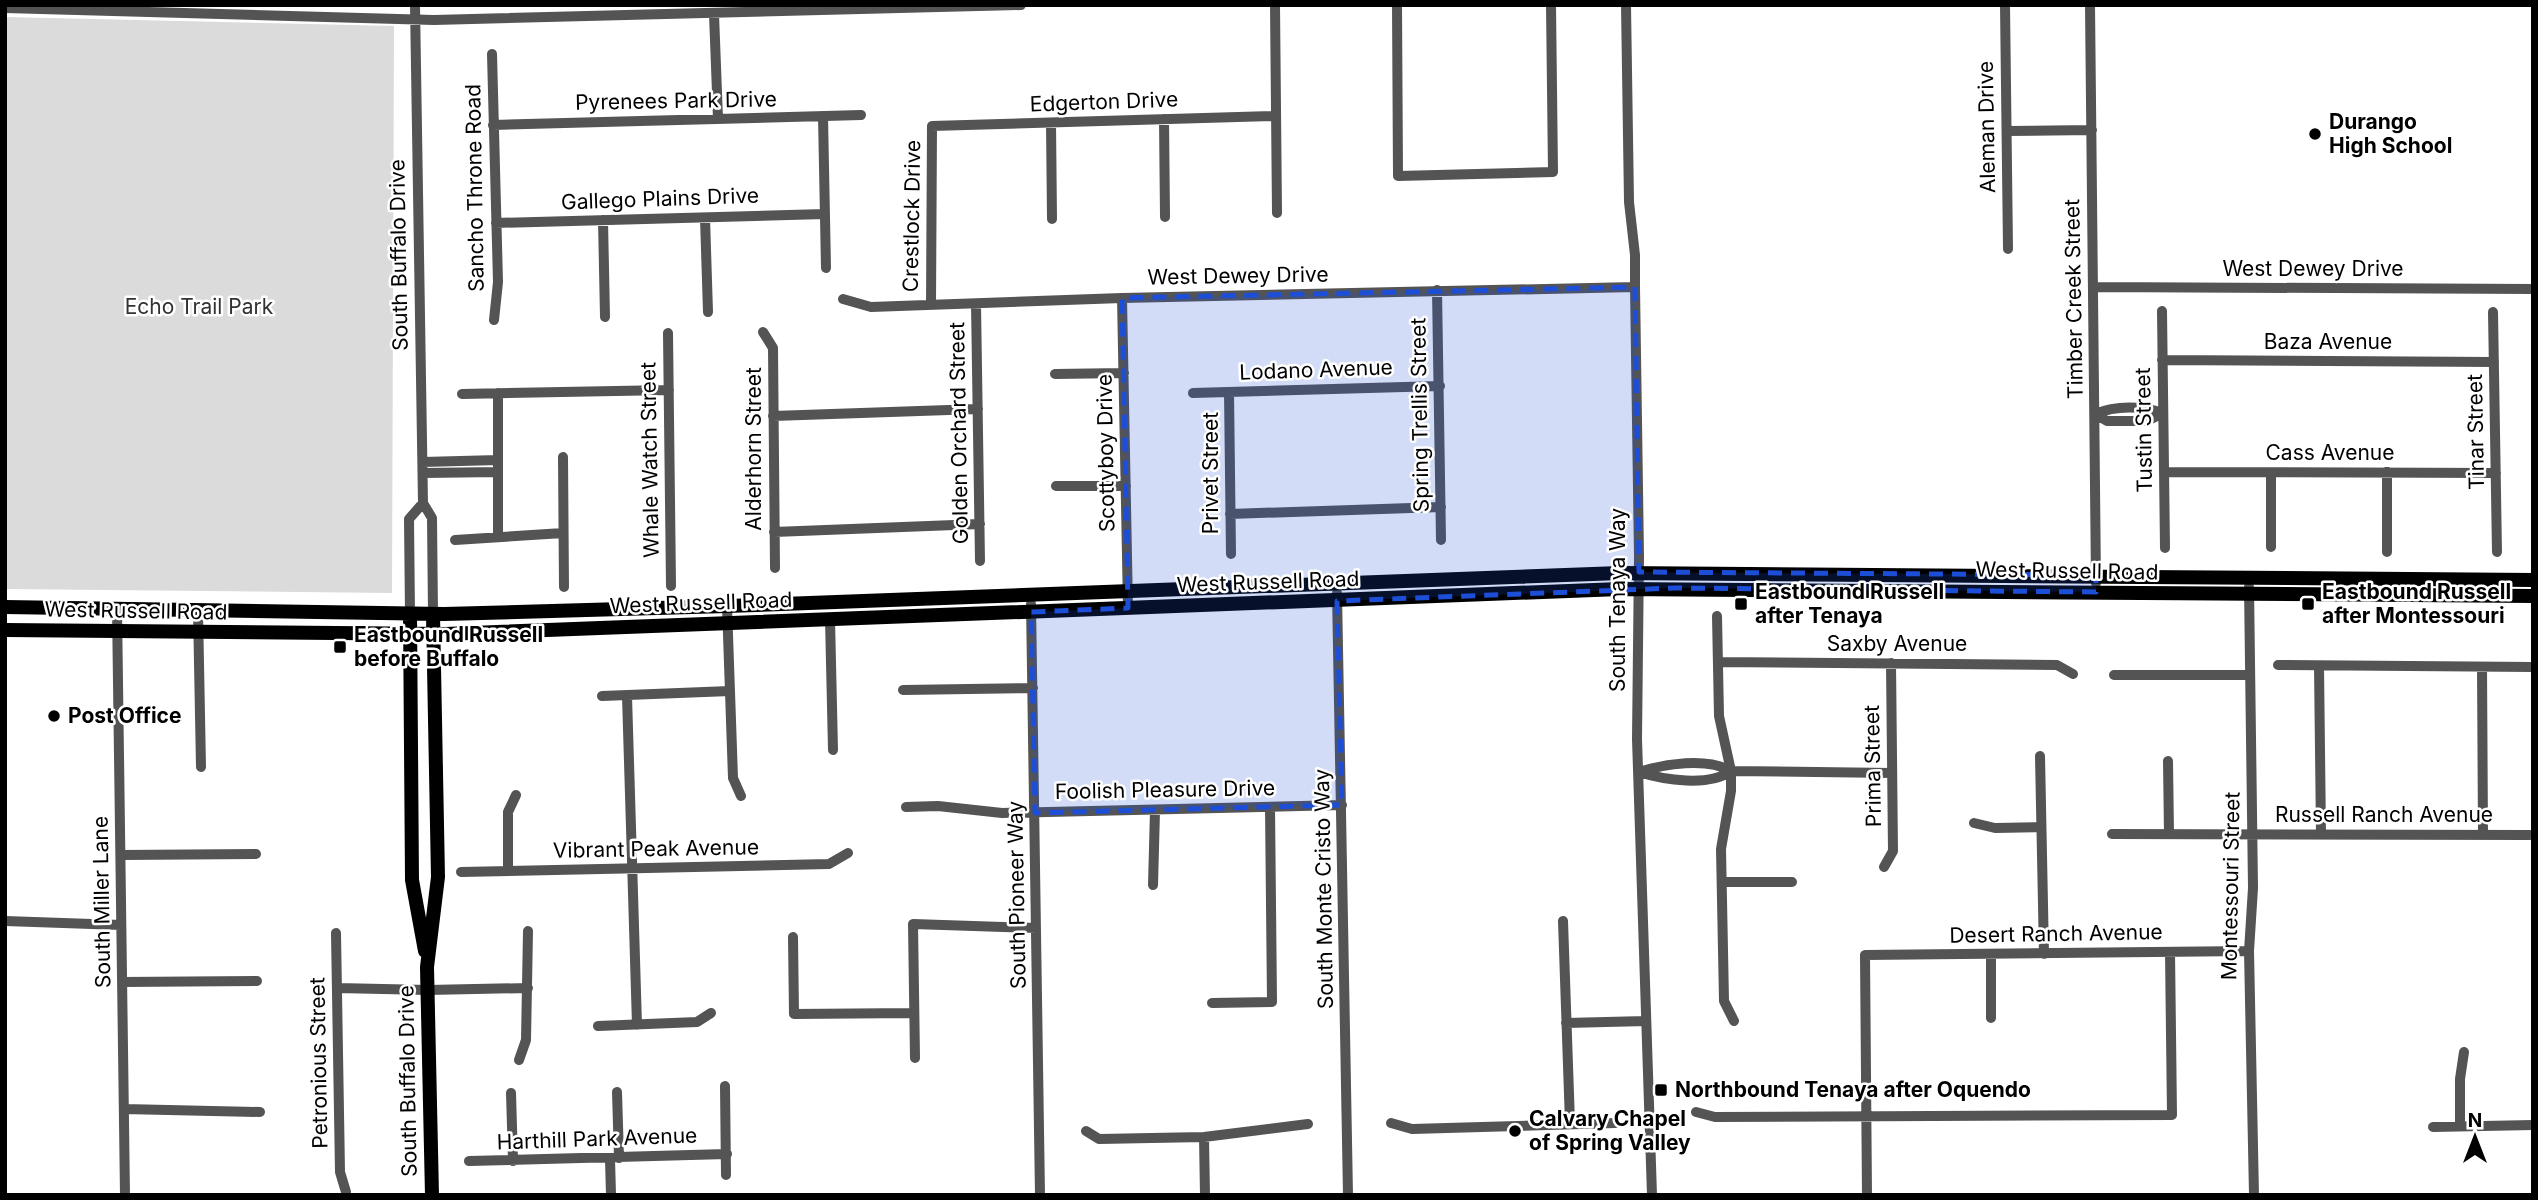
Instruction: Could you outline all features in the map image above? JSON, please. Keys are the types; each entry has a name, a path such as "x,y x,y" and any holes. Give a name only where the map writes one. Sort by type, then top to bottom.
{"main road":[{"name":"West Russell Road","path":"5,607 433,614 727,606 1639,572 2533,580"},
{"name":"West Russell Road","path":"5,630 434,635 1639,588 2533,596"},
{"name":"South Buffalo Drive","path":"410,614 412,880 427,967 432,1195"},
{"name":"South Buffalo Drive","path":"427,967 438,877 433,614"}],"street":[{"name":"South Buffalo Drive","path":"415,5 423,503 432,518 433,614"},
{"path":"517,5 517,18"},
{"path":"5,8 434,19 1021,5"},
{"path":"1275,5 1277,213"},
{"path":"1397,5 1398,176 1553,172 1551,5"},
{"name":"South Tenaya Way","path":"1626,5 1629,202 1635,256 1639,772 1652,1195"},
{"name":"Aleman Drive","path":"2005,5 2008,248"},
{"name":"Timber Creek Street","path":"2090,5 2096,592"},
{"path":"718,119 721,11"},
{"name":"Sancho Throne Road","path":"492,54 498,282 494,320"},
{"name":"Pyrenees Park Drive","path":"493,125 860,115"},
{"path":"823,116 826,268"},
{"name":"Edgerton Drive","path":"932,126 1276,116"},
{"path":"1164,119 1165,217"},
{"path":"1051,123 1052,219"},
{"name":"Crestlock Drive","path":"931,305 932,126"},
{"path":"2007,131 2092,130"},
{"name":"Gallego Plains Drive","path":"496,223 825,214"},
{"path":"705,218 708,312"},
{"path":"603,220 605,317"},
{"name":"West Dewey Drive","path":"843,299 871,307 1437,290 1635,288"},
{"name":"West Dewey Drive","path":"2094,288 2533,289"},
{"name":"Spring Trellis Street","path":"1437,290 1441,540"},
{"name":"Scottyboy Drive","path":"1122,298 1128,608"},
{"name":"Golden Orchard Street","path":"976,304 980,561"},
{"name":"Tustin Street","path":"2162,311 2165,548"},
{"name":"Tinar Street","path":"2493,312 2497,552"},
{"name":"Alderhorn Street","path":"763,332 773,348 775,568"},
{"name":"Whale Watch Street","path":"668,333 671,586"},
{"name":"Baza Avenue","path":"2162,360 2494,362"},
{"path":"1055,374 1124,373"},
{"name":"Lodano Avenue","path":"1193,393 1440,386"},
{"path":"463,394 669,390"},
{"name":"Privet Street","path":"1229,392 1231,554"},
{"path":"498,393 498,537"},
{"path":"774,416 978,409"},
{"path":"2095,414 2107,421 2147,421 2163,413"},
{"path":"563,457 564,587"},
{"path":"423,467 498,466"},
{"name":"Cass Avenue","path":"2165,472 2496,473"},
{"path":"2387,472 2387,552"},
{"path":"2271,473 2271,547"},
{"path":"1056,486 1126,486"},
{"name":"South Buffalo Drive","path":"410,614 409,519 423,503"},
{"path":"1230,514 1441,507"},
{"path":"774,532 980,524"},
{"path":"455,540 563,533"},
{"name":"Montessouri Street","path":"2249,577 2253,888 2249,951 2254,1195"},
{"name":"South Monte Cristo Way","path":"1337,583 1348,1195"},
{"name":"South Pioneer Way","path":"1031,594 1040,1195"},
{"path":"727,606 733,778 741,796"},
{"name":"South Miller Lane","path":"117,609 125,1195"},
{"path":"198,611 201,767"},
{"path":"1717,616 1719,716 1731,771 1731,791 1721,836 1724,1001 1734,1021"},
{"path":"830,619 833,750"},
{"name":"Saxby Avenue","path":"1718,662 2057,665 2074,674"},
{"name":"Prima Street","path":"1884,867 1893,851 1891,663"},
{"path":"2278,665 2533,667"},
{"path":"2319,666 2321,834"},
{"path":"2482,667 2483,834"},
{"path":"2114,675 2250,675"},
{"path":"903,690 1033,688"},
{"path":"602,696 730,691"},
{"path":"627,696 637,1025"},
{"path":"2040,756 2044,954"},
{"path":"2168,761 2169,834"},
{"path":"1639,772 1663,765 1720,764 1731,771 1892,773"},
{"path":"508,871 508,812 516,795"},
{"name":"Foolish Pleasure Drive","path":"906,807 938,806 1002,813 1035,813 1342,805"},
{"path":"1212,1003 1272,1002 1270,807"},
{"path":"1153,885 1155,811"},
{"path":"1974,823 1995,828 2041,827"},
{"name":"Russell Ranch Avenue","path":"2112,834 2530,835"},
{"name":"Vibrant Peak Avenue","path":"461,872 829,864 848,853"},
{"path":"121,855 256,854"},
{"path":"1722,882 1792,882"},
{"path":"5,921 121,925"},
{"path":"1563,921 1570,1124"},
{"path":"915,1058 913,924 1037,928"},
{"path":"519,1060 526,1040 528,931"},
{"name":"Petronious Street","path":"337,933 340,1171 346,1192"},
{"path":"793,937 794,1014 914,1013"},
{"name":"Desert Ranch Avenue","path":"1867,1116 1865,955 2249,951"},
{"path":"1696,1112 1715,1117 2172,1115 2169,952"},
{"path":"1991,954 1991,1018"},
{"path":"122,982 257,981"},
{"path":"337,988 528,988"},
{"path":"598,1026 697,1022 711,1013"},
{"path":"1566,1023 1646,1021"},
{"path":"2460,1125 2460,1079 2464,1052"},
{"path":"724,1086 726,1175"},
{"path":"611,1195 617,1092"},
{"path":"511,1093 513,1161"},
{"path":"124,1109 260,1112"},
{"path":"1867,1116 1867,1195"},
{"path":"1391,1123 1412,1129 1615,1123"},
{"path":"1086,1131 1100,1139 1204,1136 1308,1124"},
{"path":"2433,1127 2533,1125"},
{"path":"1204,1136 1205,1195"},
{"name":"Harthill Park Avenue","path":"469,1161 727,1154"}],"highlighted area":[{"path":"1635,287 1639,572 2096,575 2096,592 1675,588 1337,601 1342,805 1035,813 1031,612 1128,608 1122,298"}],"green space":[{"name":"Echo Trail Park","path":"5,17 394,26 392,593 5,589"}],"place":[{"name":"Durango High School","path":"2315,134"},
{"name":"Eastbound Russell after Tenaya","path":"1741,604"},
{"name":"Eastbound Russell after Montessouri","path":"2308,604"},
{"name":"Eastbound Russell before Buffalo","path":"340,647"},
{"name":"Post Office","path":"54,716"},
{"name":"Northbound Tenaya after Oquendo","path":"1661,1090"},
{"name":"Calvary Chapel of Spring Valley","path":"1515,1131"}]}
